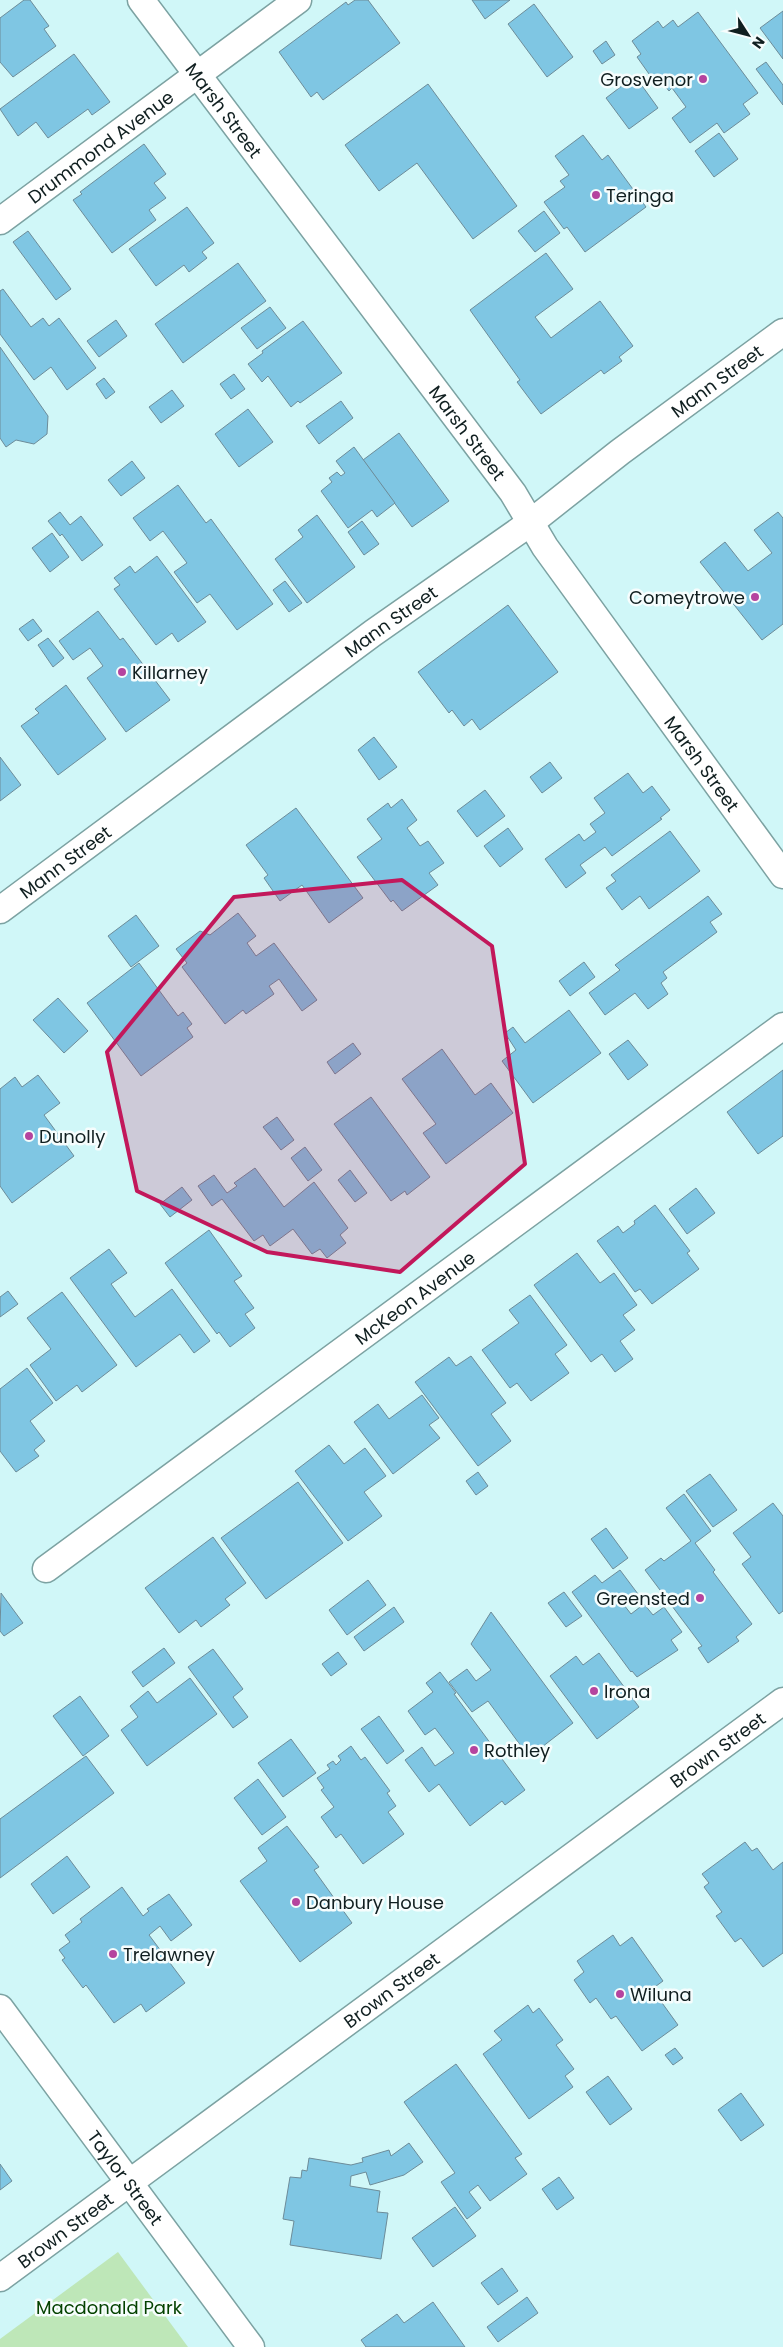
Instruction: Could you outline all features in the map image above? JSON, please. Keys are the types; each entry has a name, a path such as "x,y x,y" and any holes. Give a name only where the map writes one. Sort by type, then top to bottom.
{"street":[{"name":"Marsh Street","path":"140,0 513,493 545,548 783,875"},
{"name":"Drummond Avenue","path":"0,221 298,0"},
{"name":"Mann Street","path":"0,910 373,634 530,523 620,452 783,332"},
{"name":"McKeon Avenue","path":"46,1569 783,1026"},
{"name":"Brown Street","path":"0,2278 783,1701"},
{"name":"Taylor Street","path":"0,2008 251,2347"}],"highlighted area":[{"path":"402,880 492,946 525,1164 400,1272 267,1252 137,1191 107,1052 234,897"}],"green space":[{"name":"Macdonald Park","path":"118,2252 188,2347 0,2347 0,2339"}],"building":[{"path":"24,0 30,0 49,26 44,29 56,46 13,77 0,62 0,18"},
{"path":"355,0 368,0 400,43 323,100 317,92 311,97 279,52 346,2 348,5"},
{"path":"472,0 510,0 485,19"},
{"path":"534,4 573,57 547,77 508,24"},
{"path":"783,11 783,59 760,28"},
{"name":"Grosvenor","path":"698,12 758,93 743,104 750,114 724,133 717,123 690,143 672,118 686,107 672,88 669,91 658,77 654,81 637,57 641,54 632,41 658,21 663,28 673,20 678,27"},
{"path":"606,41 615,55 602,64 593,51"},
{"path":"74,54 110,102 92,115 88,109 48,138 36,122 18,136 0,109"},
{"path":"766,62 783,85 783,105 756,69"},
{"path":"635,76 658,108 629,129 606,98"},
{"path":"428,84 517,206 473,239 417,163 379,191 345,145"},
{"path":"719,133 738,159 714,177 695,151"},
{"name":"Teringa","path":"583,135 602,160 608,155 646,207 585,252 567,227 564,229 544,202 565,187 560,181 569,175 555,156"},
{"path":"144,144 166,174 154,183 166,198 149,210 156,220 112,253 73,200 82,194 80,192"},
{"path":"187,207 214,243 202,252 207,258 189,272 184,265 156,286 129,249"},
{"path":"544,211 560,233 535,252 518,231"},
{"path":"28,231 71,289 56,300 13,242"},
{"path":"546,253 573,289 535,317 551,338 600,301 633,346 619,357 622,361 604,374 601,370 541,414 517,382 520,380 470,310"},
{"path":"238,263 266,301 183,363 155,324"},
{"path":"3,289 31,327 43,318 49,326 59,318 96,368 67,390 51,367 34,380 0,334 0,291"},
{"path":"270,307 286,328 257,349 241,328"},
{"path":"116,320 127,336 99,357 87,341"},
{"path":"303,321 342,373 300,403 298,401 291,407 268,376 262,382 248,364 263,353 262,351"},
{"path":"0,347 48,416 47,434 34,444 16,440 6,447 0,438"},
{"path":"234,374 245,389 231,399 220,384"},
{"path":"104,378 115,392 106,399 96,384"},
{"path":"172,390 184,406 161,423 149,407"},
{"path":"341,401 353,418 319,444 306,426"},
{"path":"248,409 273,442 239,467 215,434"},
{"path":"399,433 449,501 412,527 363,460"},
{"path":"354,447 395,503 377,517 372,510 348,528 321,491 332,482 329,478 337,472 341,476 345,473 336,461"},
{"path":"132,461 145,478 121,496 108,480"},
{"path":"178,485 206,523 211,519 273,604 237,630 210,594 197,603 174,572 187,563 163,531 150,541 133,518"},
{"path":"60,512 70,525 81,516 103,545 82,561 62,534 60,536 48,521"},
{"name":"Comeytrowe","path":"778,512 783,518 783,624 762,640 700,562 725,542 748,571 772,553 754,530"},
{"path":"317,515 355,567 307,603 275,559 303,537 298,530"},
{"path":"362,521 379,544 364,555 348,532"},
{"path":"52,533 69,557 50,572 32,548"},
{"path":"157,556 206,622 178,642 172,633 156,645 114,589 120,585 114,578 130,566 135,573"},
{"path":"285,581 302,603 289,612 273,590"},
{"path":"508,605 558,672 480,730 472,719 464,726 452,710 449,713 418,672"},
{"name":"Killarney","path":"98,611 120,640 123,638 170,700 126,732 87,678 103,666 90,648 73,660 59,641"},
{"path":"33,619 42,631 28,641 19,629"},
{"path":"48,638 64,658 53,667 38,645"},
{"path":"66,685 106,739 58,775 21,726 39,713 35,709"},
{"path":"374,737 397,767 379,780 358,750"},
{"path":"0,757 21,785 0,801"},
{"path":"550,762 562,778 542,793 530,777"},
{"path":"628,773 643,793 652,786 670,810 660,818 662,819 612,856 605,847 580,865 586,873 566,888 545,859 579,834 584,841 596,832 590,824 605,813 594,798"},
{"path":"485,790 505,816 477,837 457,811"},
{"path":"402,799 417,820 407,828 420,846 428,841 444,863 429,873 438,885 402,911 393,900 391,902 357,857 382,839 367,819 388,803 391,808"},
{"path":"296,808 363,898 329,923 302,885 280,901 264,878 268,875 246,845"},
{"path":"508,828 523,849 500,867 484,846"},
{"path":"670,831 700,871 649,909 640,896 622,910 606,888 616,881 611,875"},
{"path":"708,896 722,914 710,922 717,932 663,972 667,978 661,983 668,994 648,1009 635,993 605,1015 589,993 620,970 615,965"},
{"path":"238,913 256,936 247,943 256,956 274,943 317,1000 302,1011 279,979 269,986 274,994 246,1014 243,1010 225,1024 182,967 187,963 176,949 200,931 210,935"},
{"path":"136,915 159,946 131,967 108,936"},
{"path":"584,962 595,977 570,996 559,981"},
{"path":"139,963 178,1016 183,1012 192,1024 187,1028 193,1037 141,1076 87,1003"},
{"path":"58,998 88,1031 64,1053 33,1020"},
{"path":"569,1010 601,1053 533,1103 502,1061 516,1050 505,1033 513,1027 525,1043"},
{"path":"628,1040 648,1065 628,1080 609,1054"},
{"path":"353,1043 361,1054 335,1074 327,1062"},
{"path":"442,1049 475,1095 491,1083 513,1113 446,1164 423,1133 436,1124 402,1079"},
{"path":"783,1070 783,1136 758,1154 727,1112"},
{"name":"Dunolly","path":"38,1075 60,1103 44,1115 74,1156 12,1203 0,1186 0,1089 15,1077 22,1087"},
{"path":"371,1097 430,1177 407,1195 405,1191 391,1201 334,1124"},
{"path":"277,1117 294,1140 281,1150 263,1127"},
{"path":"305,1147 322,1170 308,1181 291,1158"},
{"path":"255,1168 284,1207 314,1182 348,1228 340,1235 346,1243 327,1258 320,1249 312,1254 293,1229 270,1246 263,1235 254,1241 222,1199 212,1206 198,1186 214,1175 227,1193 237,1186 234,1183"},
{"path":"350,1170 367,1193 355,1202 338,1180"},
{"path":"182,1187 192,1200 170,1217 160,1204"},
{"path":"696,1188 715,1213 687,1234 669,1209"},
{"path":"655,1205 690,1251 687,1253 699,1269 652,1304 640,1289 635,1292 597,1241 618,1226 623,1233 635,1224 634,1221"},
{"path":"209,1230 242,1276 234,1281 254,1308 245,1314 255,1328 230,1347 219,1332 217,1334 165,1263"},
{"path":"109,1249 127,1273 111,1284 135,1317 172,1289 210,1341 194,1353 180,1334 136,1367 70,1278"},
{"path":"577,1253 600,1283 614,1273 637,1305 623,1315 635,1330 620,1341 633,1359 615,1372 602,1354 591,1362 534,1285"},
{"path":"8,1291 18,1304 0,1317 0,1297"},
{"path":"62,1292 117,1365 82,1392 77,1385 56,1401 30,1365 51,1349 27,1318"},
{"path":"530,1295 567,1345 555,1354 569,1373 531,1401 517,1383 510,1388 482,1350 519,1323 509,1310"},
{"path":"471,1356 506,1403 491,1414 511,1441 478,1466 415,1382 449,1357 456,1366"},
{"path":"27,1368 53,1403 30,1421 45,1441 34,1450 39,1456 16,1472 0,1451 0,1389"},
{"path":"422,1395 439,1418 429,1425 440,1438 393,1474 354,1422 378,1404 389,1419"},
{"path":"329,1445 344,1464 365,1448 386,1476 364,1492 382,1516 348,1541 295,1471"},
{"path":"478,1472 488,1486 476,1495 466,1481"},
{"path":"710,1474 737,1510 713,1527 686,1491"},
{"path":"298,1482 343,1543 266,1599 221,1538"},
{"name":"Greensted","path":"684,1494 711,1531 695,1543 715,1570 713,1572 752,1624 736,1637 739,1641 708,1663 698,1648 702,1646 645,1570 661,1558 664,1561 691,1541 666,1508"},
{"path":"773,1503 783,1516 783,1611 779,1614 742,1564 751,1557 733,1533"},
{"path":"606,1528 628,1558 613,1569 591,1539"},
{"path":"213,1537 246,1583 225,1599 230,1605 201,1627 196,1620 179,1633 145,1588"},
{"path":"620,1570 638,1594 624,1605 631,1614 644,1604 653,1615 664,1607 682,1632 671,1640 678,1650 637,1677 631,1672 572,1592 595,1575 602,1583"},
{"path":"368,1580 386,1605 347,1635 329,1610"},
{"path":"564,1592 582,1616 566,1627 548,1603"},
{"path":"1,1593 23,1623 4,1636 0,1631"},
{"path":"394,1607 404,1622 364,1651 354,1637"},
{"path":"491,1612 573,1723 529,1757 488,1701 472,1712 449,1682 467,1669 476,1681 491,1670 471,1644"},
{"path":"164,1648 175,1663 143,1687 132,1672"},
{"path":"213,1649 243,1689 233,1697 248,1717 233,1728 188,1667"},
{"path":"338,1652 347,1664 331,1676 322,1664"},
{"name":"Irona","path":"599,1653 639,1707 597,1739 550,1676 576,1656 583,1665"},
{"name":"Rothley","path":"440,1672 525,1790 505,1805 502,1801 470,1826 439,1784 429,1792 405,1760 422,1747 435,1766 454,1753 435,1728 425,1735 408,1711 433,1692 426,1683"},
{"path":"190,1678 217,1714 147,1766 121,1730 138,1717 130,1706 148,1691 157,1703"},
{"path":"80,1696 109,1736 83,1756 53,1716"},
{"path":"379,1716 404,1751 387,1764 361,1729"},
{"path":"291,1739 316,1773 283,1797 258,1763"},
{"path":"351,1746 361,1760 365,1757 390,1791 387,1793 396,1806 388,1812 404,1834 363,1864 341,1834 336,1838 321,1817 334,1807 321,1790 324,1788 317,1778 330,1769 327,1765 333,1761 336,1765 341,1760 338,1756"},
{"path":"86,1756 114,1793 0,1878 0,1819"},
{"path":"258,1779 286,1817 262,1835 234,1798"},
{"name":"Danbury House","path":"287,1826 319,1867 314,1870 352,1923 300,1962 240,1881 267,1861 258,1848"},
{"path":"745,1842 752,1851 757,1848 773,1870 783,1862 783,1953 763,1967 741,1938 735,1942 716,1916 722,1912 704,1887 709,1883 702,1874"},
{"path":"67,1856 90,1887 53,1914 31,1884"},
{"name":"Trelawney","path":"122,1887 143,1916 149,1911 147,1909 169,1894 192,1925 171,1941 160,1926 149,1935 185,1983 146,2012 141,2004 114,2023 86,1985 83,1988 62,1960 65,1958 59,1950 70,1942 65,1935 82,1922 80,1919"},
{"name":"Wiluna","path":"613,1935 620,1946 632,1937 663,1981 652,1989 678,2025 642,2051 616,2016 611,2019 596,1998 590,2003 574,1980 584,1972 577,1961"},
{"path":"528,2005 533,2013 539,2008 563,2040 556,2045 574,2069 565,2076 573,2087 529,2119 483,2054 502,2040 494,2031"},
{"path":"675,2048 683,2058 673,2065 665,2055"},
{"path":"456,2064 522,2154 515,2158 527,2174 490,2201 478,2185 469,2192 481,2208 467,2219 441,2182 455,2173 404,2102"},
{"path":"608,2076 632,2109 610,2125 586,2092"},
{"path":"741,2093 764,2125 741,2141 718,2110"},
{"path":"409,2143 423,2162 404,2175 370,2185 366,2172 351,2176 350,2186 380,2191 377,2212 388,2213 381,2259 290,2245 294,2221 283,2219 290,2177 301,2178 302,2170 307,2171 309,2158 351,2165 363,2162 362,2158 389,2150 391,2156"},
{"path":"0,2164 12,2181 0,2190"},
{"path":"559,2177 574,2198 557,2210 542,2189"},
{"path":"455,2207 476,2236 433,2267 412,2238"},
{"path":"502,2268 518,2291 498,2305 481,2283"},
{"path":"527,2297 538,2313 498,2342 487,2327"},
{"path":"433,2302 465,2347 366,2347 361,2340 397,2314 404,2323"}],"place":[{"name":"Grosvenor","path":"703,79"},
{"name":"Teringa","path":"596,195"},
{"name":"Comeytrowe","path":"755,597"},
{"name":"Killarney","path":"122,672"},
{"name":"Dunolly","path":"29,1136"},
{"name":"Greensted","path":"700,1598"},
{"name":"Irona","path":"594,1691"},
{"name":"Rothley","path":"474,1750"},
{"name":"Danbury House","path":"296,1902"},
{"name":"Trelawney","path":"113,1954"},
{"name":"Wiluna","path":"620,1994"}]}
